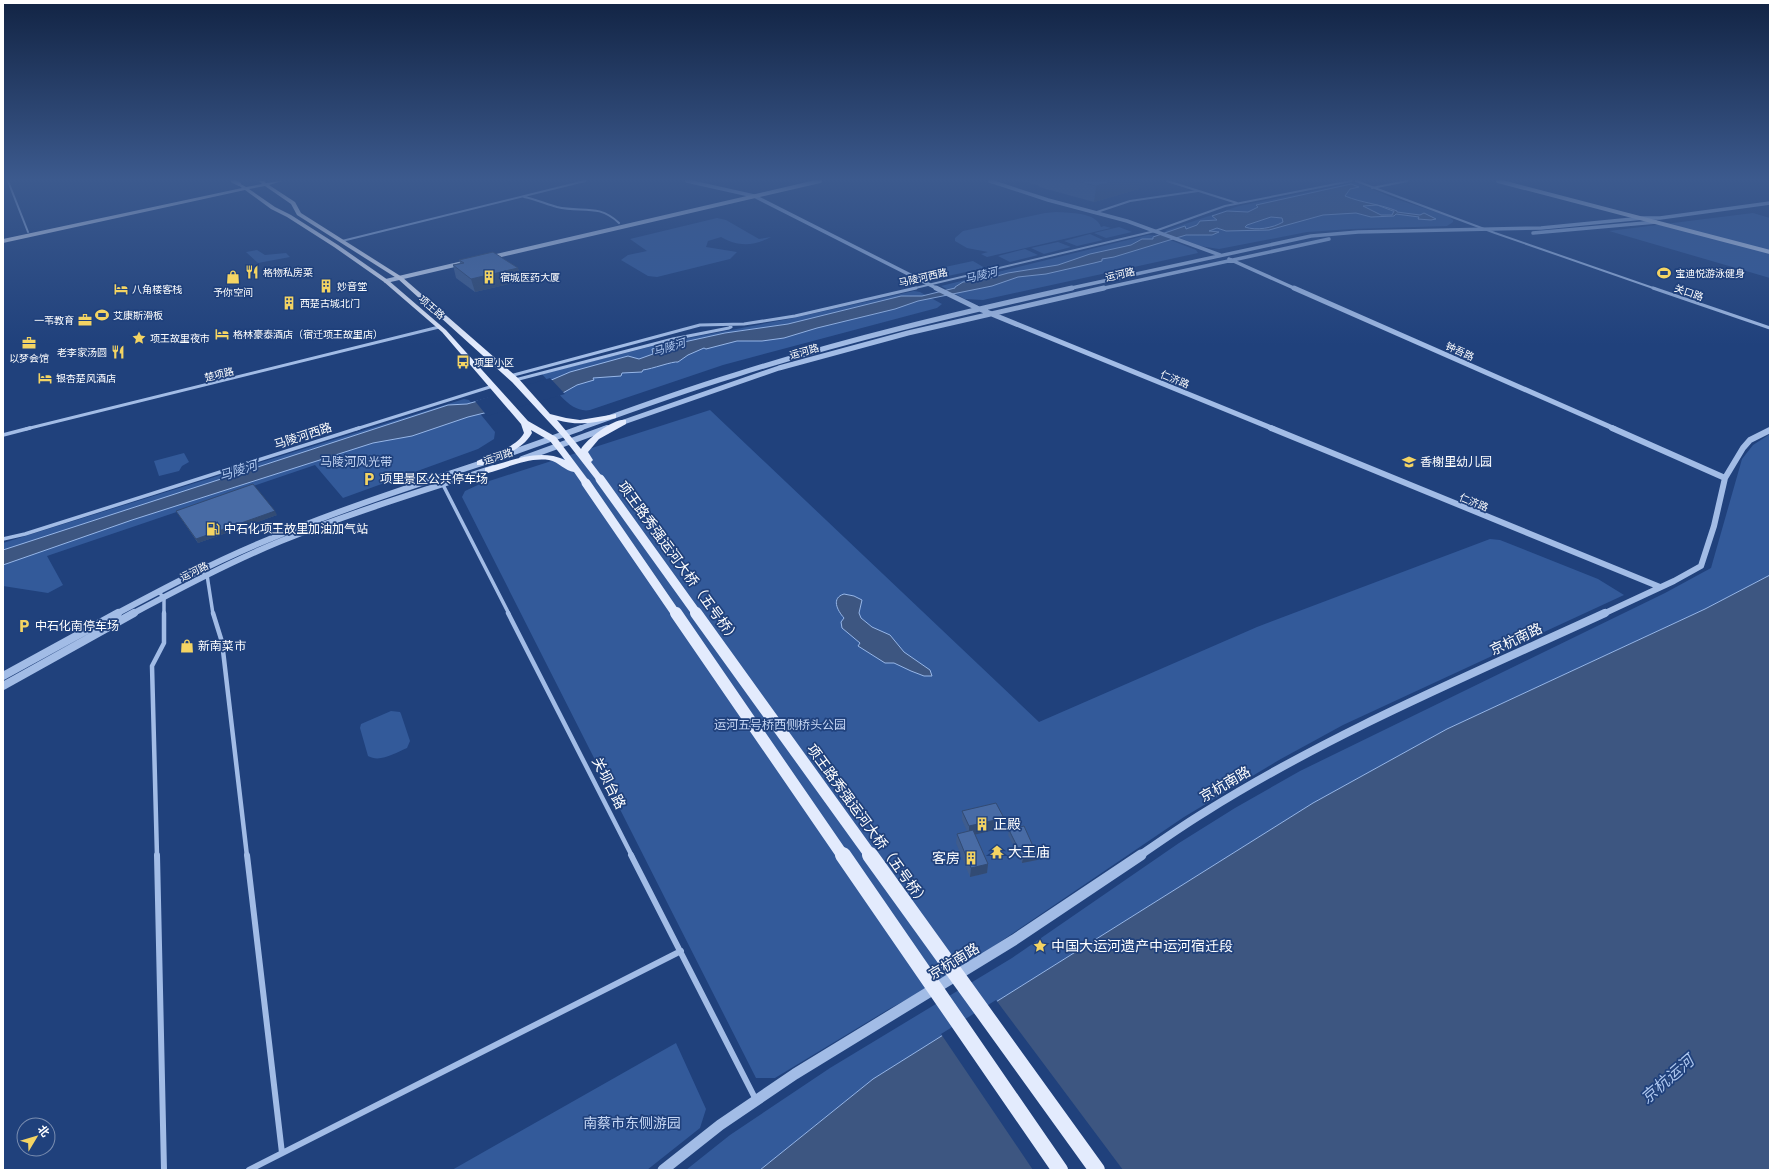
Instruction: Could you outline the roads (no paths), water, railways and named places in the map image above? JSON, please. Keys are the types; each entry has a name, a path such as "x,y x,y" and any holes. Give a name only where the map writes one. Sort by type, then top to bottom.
{"main road":[{"path":"3,241 26,236"},
{"name":"项王路","path":"320,236 384,280 439,327 494,386 525,423 553,439 591,479"},
{"name":"项王路","path":"332,236 397,277 512,378 544,414 572,442 591,479"},
{"path":"482,255 564,236"},
{"path":"486,258 582,236"},
{"path":"1712,236 1770,252"},
{"path":"1728,236 1770,248"},
{"path":"397,277 467,258"},
{"path":"384,280 471,262"},
{"path":"544,414 568,423 578,423 613,416"},
{"path":"623,422 586,446 584,452 591,479 1060,1170"},
{"path":"480,463 521,441 528,432 525,423"},
{"path":"488,470 534,458 548,458 564,464 591,479"},
{"name":"项王路秀强运河大桥（五号桥）","path":"591,479 1097,1170"}],"street":[{"path":"342,242 367,236"},
{"name":"仁济路","path":"833,236 987,313 1660,587"},
{"name":"马陵河西路","path":"512,378 700,325 756,323 795,316 1135,236"},
{"name":"钟吾路","path":"1167,236 1230,259 1725,478"},
{"name":"运河路","path":"3,676 116,612 200,570 277,537 439,477 553,439 613,416 769,364 977,308 1313,236"},
{"name":"运河路","path":"3,686 126,616 252,554 316,528 443,484 559,447 623,422 779,368 987,313 1320,240 1348,237 1409,236"},
{"name":"关口路","path":"1499,236 1770,328"},
{"name":"马陵河西路","path":"512,378 673,339 729,328 731,327 730,325"},
{"name":"楚项路","path":"3,435 439,327"},
{"name":"马陵河西路","path":"3,539 25,534 494,386"},
{"name":"京杭南路","path":"663,1170 720,1125 795,1074 1014,940 1205,812 1273,773 1372,721 1660,587 1701,566 1714,526 1725,478 1743,448 1750,440 1770,430"},
{"name":"关坝台路","path":"439,477 756,1101"},
{"path":"200,570 207,575 215,623 222,642 282,1153"},
{"path":"158,592 164,597 164,643 152,666 164,1170"},
{"path":"249,1170 681,951"}],"water":[{"name":"马陵河","path":"1184,236 1114,257 1102,259 1102,261 1046,274 1018,277 992,286 918,301 895,309 817,328 784,338 762,341 737,341 706,349 704,348 688,355 678,362 643,370 642,372 622,373 621,376 593,378 594,380 577,385 561,394 468,417 412,436 373,443 132,520 3,565 3,550 448,405 467,404 549,381 570,372 628,356 639,359 653,354 652,349 725,333 788,324 901,296 922,296 955,288 963,282 983,280 1008,273 1058,265 1090,254 1131,245 1142,239 1153,239 1153,237"},
{"name":"京杭运河","path":"1770,575 1770,1170 760,1170 873,1079 1313,803 1447,729 1705,609"},
{"path":"844,594 854,596 862,600 859,613 861,618 872,627 890,635 904,652 930,670 932,676 924,676 894,663 885,663 858,646 860,643 842,628 841,622 844,618 837,608 836,601"}],"place":[{"name":"格物私房菜","path":"252,272"},
{"name":"宝迪悦游泳健身","path":"1664,273"},
{"name":"予你空间","path":"233,277"},
{"name":"宿城医药大厦","path":"489,277"},
{"name":"妙音堂","path":"326,286"},
{"name":"八角楼客栈","path":"121,289"},
{"name":"西楚古城北门","path":"289,303"},
{"name":"艾康斯滑板","path":"102,315"},
{"name":"一苇教育","path":"85,320"},
{"name":"格林豪泰酒店（宿迁项王故里店）","path":"222,334"},
{"name":"项王故里夜市","path":"139,338"},
{"name":"以梦会馆","path":"29,343"},
{"name":"老李家汤圆","path":"118,352"},
{"name":"项里小区","path":"463,362"},
{"name":"银杏楚风酒店","path":"45,378"},
{"name":"香榭里幼儿园","path":"1409,462"},
{"name":"项里景区公共停车场","path":"369,479"},
{"name":"中石化项王故里加油加气站","path":"213,529"},
{"name":"中石化南停车场","path":"24,626"},
{"name":"新南菜市","path":"187,646"},
{"name":"正殿","path":"982,824"},
{"name":"大王庙","path":"997,852"},
{"name":"客房","path":"971,858"},
{"name":"中国大运河遗产中运河宿迁段","path":"1040,946"}],"park label":[{"name":"马陵河风光带","path":"356,462"},
{"name":"运河五号桥西侧桥头公园","path":"780,725"},
{"name":"南蔡市东侧游园","path":"632,1123"}]}
